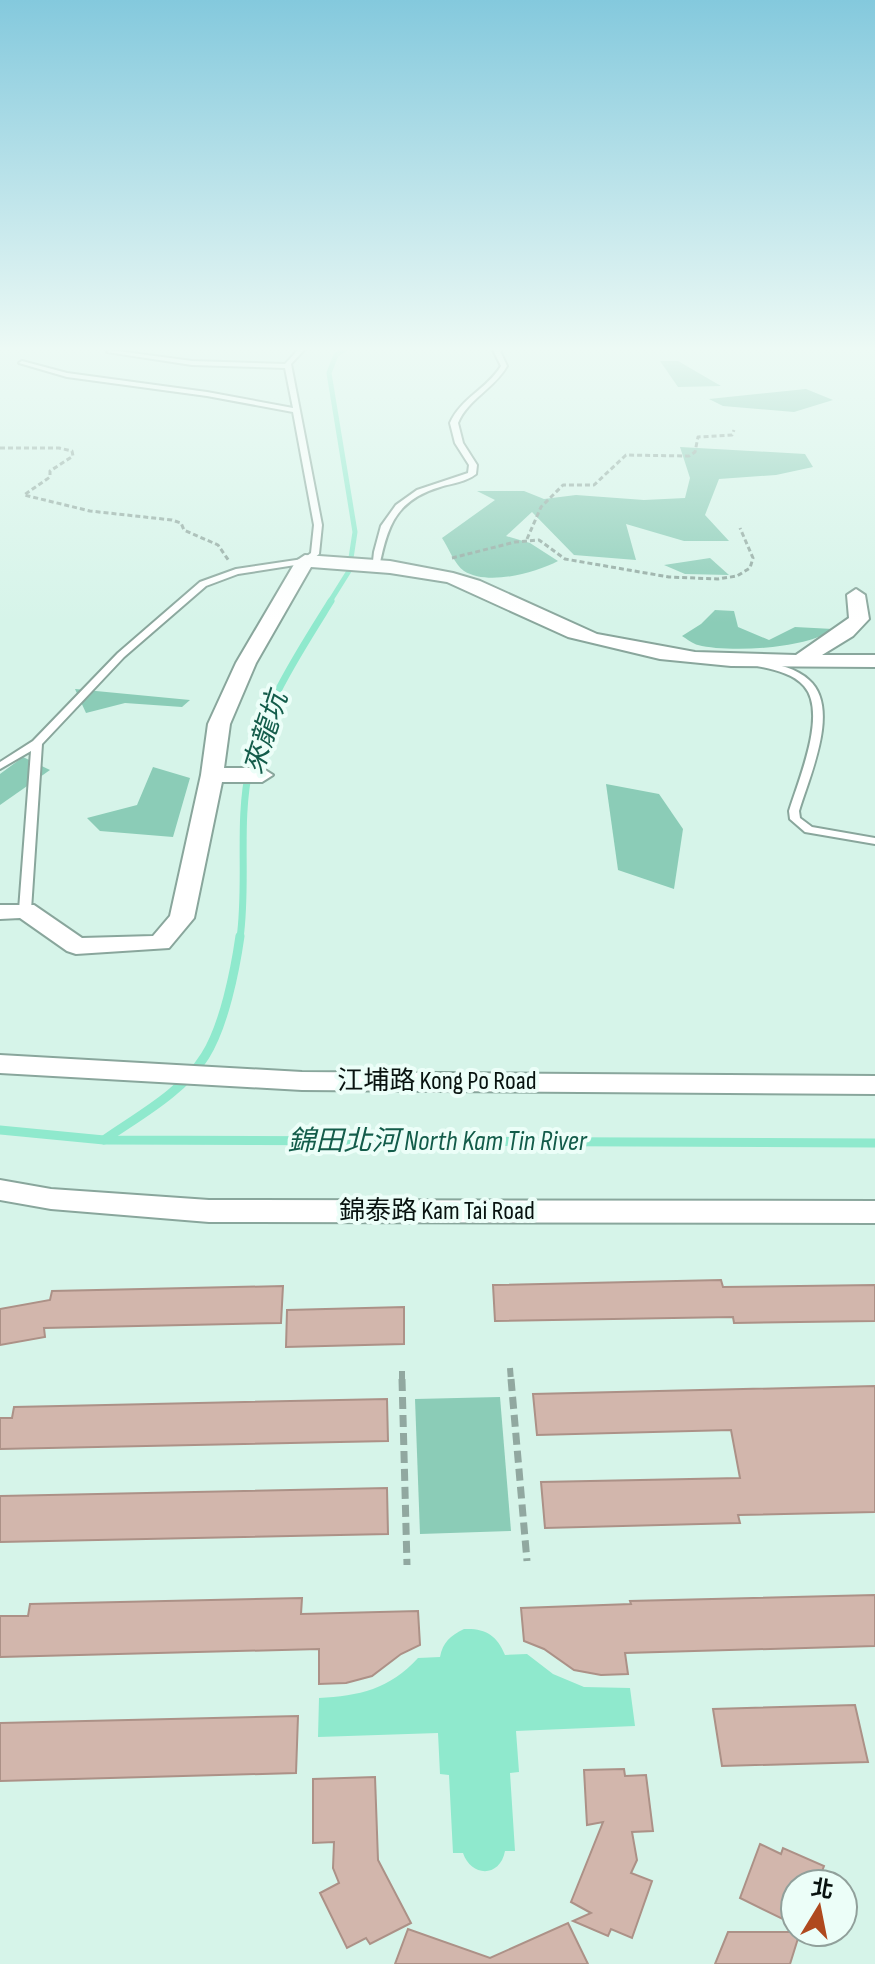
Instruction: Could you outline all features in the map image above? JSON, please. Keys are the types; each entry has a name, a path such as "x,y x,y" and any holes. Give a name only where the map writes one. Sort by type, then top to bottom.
{"street":[{"path":"12,911 76,946 167,952 182,918 212,775 219,724 239,677 315,562 423,572 473,585 590,638 679,656 741,661 875,661"},
{"path":"803,660 823,644 846,635 859,619 856,595"},
{"path":"212,775 262,775"},
{"name":"江埔路 Kong Po Road","path":"0,1064 226,1079 875,1085"},
{"name":"錦泰路 Kam Tai Road","path":"0,1190 51,1199 209,1211 875,1212"}],"lane":[{"path":"0,766 37,743 139,638 203,584 236,572 315,562 318,525 302,440"},
{"path":"368,567 397,506 418,491 472,474 473,465 458,440"},
{"path":"741,661 790,672 810,685 819,708 818,727 794,811 795,819 809,830 875,841"},
{"path":"12,911 37,743"}],"path":[{"path":"527,539 541,507 563,485 594,485 620,464 626,455 689,456 695,452 697,440"},
{"path":"0,448 59,448 72,451 73,456 50,471 50,477 24,495 59,506 114,515 165,516 181,523 184,530 218,545 236,572"},
{"path":"423,572 440,561 527,539 546,542 565,559 579,562 704,582 732,580 750,568 753,558 740,528"},
{"path":"510,1368 527,1561"},
{"path":"402,1371 407,1565"}],"shaded area":[{"path":"680,447 805,454 813,467 776,475 719,479 705,515 729,541 684,541 626,524 636,560 574,555 532,512 506,536 530,543 558,561 537,570 498,578 474,575 461,568 442,538 495,500 477,491 524,491 544,499 576,495 644,500 685,498 690,478"},
{"path":"710,558 729,575 685,574 664,565"},
{"path":"715,610 734,611 738,627 769,640 795,627 833,629 806,641 748,649 698,645 682,636"},
{"path":"75,689 190,700 182,707 125,703 86,713"},
{"path":"23,757 50,770 0,805 0,774"},
{"path":"153,767 190,778 173,837 100,831 87,818 137,805"},
{"path":"606,784 659,794 683,829 674,889 618,870"},
{"path":"500,1397 511,1531 420,1534 415,1399"},
{"path":"464,1629 484,1632 498,1642 505,1655 527,1654 553,1674 584,1687 630,1688 635,1726 516,1731 519,1772 510,1773 515,1851 505,1851 497,1866 485,1871 472,1867 463,1853 453,1853 449,1775 440,1774 438,1733 318,1737 319,1698 361,1693 385,1684 418,1658 440,1657 448,1640"}],"building":[{"path":"721,1280 723,1287 875,1285 875,1321 734,1323 733,1317 495,1321 493,1285"},
{"path":"283,1286 281,1323 44,1328 45,1337 0,1345 0,1309 50,1300 52,1291"},
{"path":"404,1307 404,1344 286,1347 287,1310"},
{"path":"875,1386 875,1512 738,1515 740,1523 545,1528 541,1482 740,1478 731,1430 537,1435 533,1394"},
{"path":"387,1399 388,1441 0,1449 0,1418 12,1418 14,1407"},
{"path":"387,1488 388,1534 0,1542 0,1496"},
{"path":"875,1595 875,1646 625,1653 628,1674 601,1675 574,1670 544,1649 524,1641 521,1608 631,1604 630,1601"},
{"path":"302,1598 301,1614 418,1611 420,1645 401,1654 372,1676 346,1683 319,1684 319,1649 0,1657 0,1616 28,1616 30,1604"},
{"path":"855,1705 868,1762 722,1766 713,1709"},
{"path":"298,1716 296,1773 0,1781 0,1723"},
{"path":"624,1769 625,1776 646,1775 653,1831 632,1832 637,1860 631,1873 652,1881 632,1938 611,1929 608,1936 573,1921 591,1913 571,1902 603,1822 587,1825 584,1770"},
{"path":"375,1777 378,1860 411,1923 370,1944 366,1938 347,1948 320,1893 339,1883 333,1868 334,1842 313,1843 313,1779"},
{"path":"760,1844 781,1854 783,1848 824,1866 779,1868 779,1917 740,1898"},
{"path":"568,1923 588,1964 395,1964 408,1929 490,1958"},
{"path":"728,1932 779,1932 779,1948 795,1948 790,1964 715,1964"}],"waterway":[{"name":"來龍坑","path":"329,603 349,571 355,532 340,440"},
{"name":"來龍坑","path":"240,938 244,809 250,766 273,701 331,601"},
{"name":"來龍坑","path":"104,1140 172,1093 205,1056 223,1014 240,936"},
{"name":"錦田北河 North Kam Tin River","path":"0,1130 104,1140"},
{"name":"錦田北河 North Kam Tin River","path":"104,1140 875,1143"}]}
